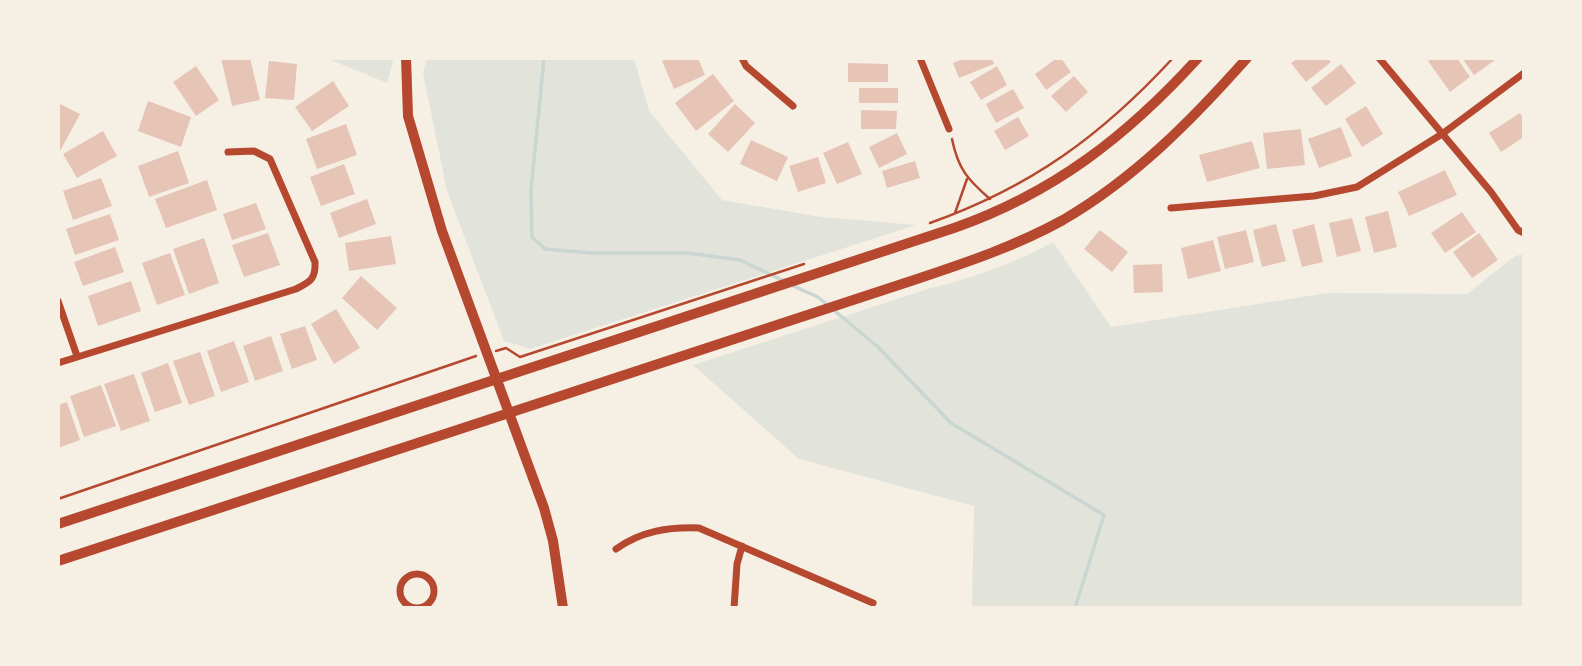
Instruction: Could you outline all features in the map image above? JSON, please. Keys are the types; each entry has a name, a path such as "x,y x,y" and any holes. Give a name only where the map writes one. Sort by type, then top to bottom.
{"main road":[{"path":"407,58 408,116 442,231 550,530 563,608"},
{"path":"58,524 903,245 1000,210 1069,173 1125,131 1198,58"},
{"path":"58,561 914,280 1010,246 1094,201 1123,180 1168,141 1247,58"}],"street":[{"path":"741,58 746,66 793,106"},
{"path":"920,58 950,129"},
{"path":"1379,58 1492,192 1518,230 1524,233"},
{"path":"1171,208 1314,196 1357,187 1442,134 1524,73"},
{"path":"58,363 296,289 312,281 316,273 315,262 270,159 254,151 228,152"},
{"path":"58,301 77,356"},
{"path":"616,549 631,538 671,527 699,528 873,603"},
{"path":"734,608 741,545"},
{"path":"416,573 430,579 434,593 425,606 418,608 404,602 400,587 403,580 416,573"}],"path":[{"path":"922,226 990,199 1058,161 1107,123 1173,58"},
{"path":"950,129 955,155 967,179 990,199"},
{"path":"955,214 967,179"},
{"path":"506,348 520,357 807,263"},
{"path":"58,499 478,355"}],"shaded area":[{"path":"326,58 394,58 387,83"},
{"path":"427,58 634,58 649,111 722,200 821,217 916,225 530,349 504,341 447,191 423,73"},
{"path":"1053,242 1111,327 1328,293 1467,294 1515,256 1524,254 1524,608 972,608 974,506 799,459 693,365 978,275"}],"building":[{"path":"221,58 250,58 260,100 232,106"},
{"path":"669,58 698,58 705,75 674,89 662,61"},
{"path":"965,58 992,58 994,64 959,78 953,63"},
{"path":"1061,58 1071,72 1046,90 1035,74"},
{"path":"1298,58 1328,58 1331,62 1306,82 1291,63"},
{"path":"1433,58 1457,58 1470,77 1450,92 1428,61"},
{"path":"1462,58 1498,58 1474,75"},
{"path":"269,61 297,64 294,100 265,98"},
{"path":"848,63 888,64 888,82 848,82"},
{"path":"1341,64 1356,83 1326,106 1311,88"},
{"path":"196,66 219,100 196,116 173,82"},
{"path":"997,66 1007,85 981,100 970,82"},
{"path":"713,74 734,101 696,131 675,103"},
{"path":"1074,76 1088,92 1066,112 1051,96"},
{"path":"333,81 349,106 312,131 295,107"},
{"path":"859,88 898,88 898,103 859,103"},
{"path":"1013,89 1024,108 996,123 986,104"},
{"path":"148,101 191,117 181,147 138,131"},
{"path":"58,103 80,114 58,155"},
{"path":"735,104 755,123 728,152 708,134"},
{"path":"1366,106 1383,134 1362,147 1345,119"},
{"path":"861,110 897,111 896,129 861,129"},
{"path":"1520,113 1524,120 1524,137 1501,152 1489,133"},
{"path":"1018,117 1029,136 1005,150 994,131"},
{"path":"346,124 357,155 317,169 306,139"},
{"path":"1341,127 1352,156 1319,168 1308,139"},
{"path":"1301,129 1305,165 1267,169 1263,133"},
{"path":"103,131 117,156 77,178 63,154"},
{"path":"897,133 907,154 879,168 869,147"},
{"path":"751,140 788,157 777,181 740,164"},
{"path":"1252,141 1260,168 1207,182 1199,155"},
{"path":"848,142 862,174 837,184 823,153"},
{"path":"178,151 189,183 149,197 138,166"},
{"path":"818,157 826,183 798,192 789,166"},
{"path":"915,161 920,178 887,188 882,171"},
{"path":"344,164 355,194 321,206 310,177"},
{"path":"1445,170 1457,195 1409,216 1398,192"},
{"path":"101,178 112,206 73,220 63,191"},
{"path":"207,180 217,210 166,228 155,199"},
{"path":"367,199 376,224 339,238 330,213"},
{"path":"256,203 266,229 232,240 223,214"},
{"path":"1388,211 1397,247 1374,253 1365,217"},
{"path":"1462,212 1476,232 1445,253 1431,233"},
{"path":"110,214 119,240 75,255 66,229"},
{"path":"1352,218 1361,251 1337,257 1329,223"},
{"path":"1276,224 1286,261 1262,267 1253,230"},
{"path":"1314,224 1323,262 1302,267 1292,230"},
{"path":"1100,230 1128,252 1112,272 1084,249"},
{"path":"1246,230 1254,262 1225,269 1217,237"},
{"path":"268,233 280,265 244,277 232,245"},
{"path":"1479,233 1498,260 1472,278 1453,252"},
{"path":"391,236 396,264 349,271 345,243"},
{"path":"204,238 219,283 189,294 173,249"},
{"path":"1213,240 1221,271 1188,279 1181,248"},
{"path":"115,247 124,272 83,286 74,262"},
{"path":"170,253 185,295 157,305 142,263"},
{"path":"1162,264 1163,292 1134,293 1133,265"},
{"path":"361,276 397,308 377,330 342,298"},
{"path":"131,281 141,311 98,326 88,296"},
{"path":"336,309 360,348 334,364 311,324"},
{"path":"305,326 317,360 292,369 280,334"},
{"path":"271,336 283,371 255,381 243,346"},
{"path":"234,341 249,382 221,392 207,351"},
{"path":"200,352 215,396 189,405 173,361"},
{"path":"168,363 182,403 155,412 141,373"},
{"path":"134,374 150,421 121,431 104,384"},
{"path":"101,385 116,426 84,437 70,396"},
{"path":"67,402 80,440 58,448 58,405"}],"waterway":[{"path":"544,58 531,191 532,237 545,249 593,253 688,253 740,260 784,281"},
{"path":"791,285 818,297 878,347 951,423 1104,515 1075,608"}]}
